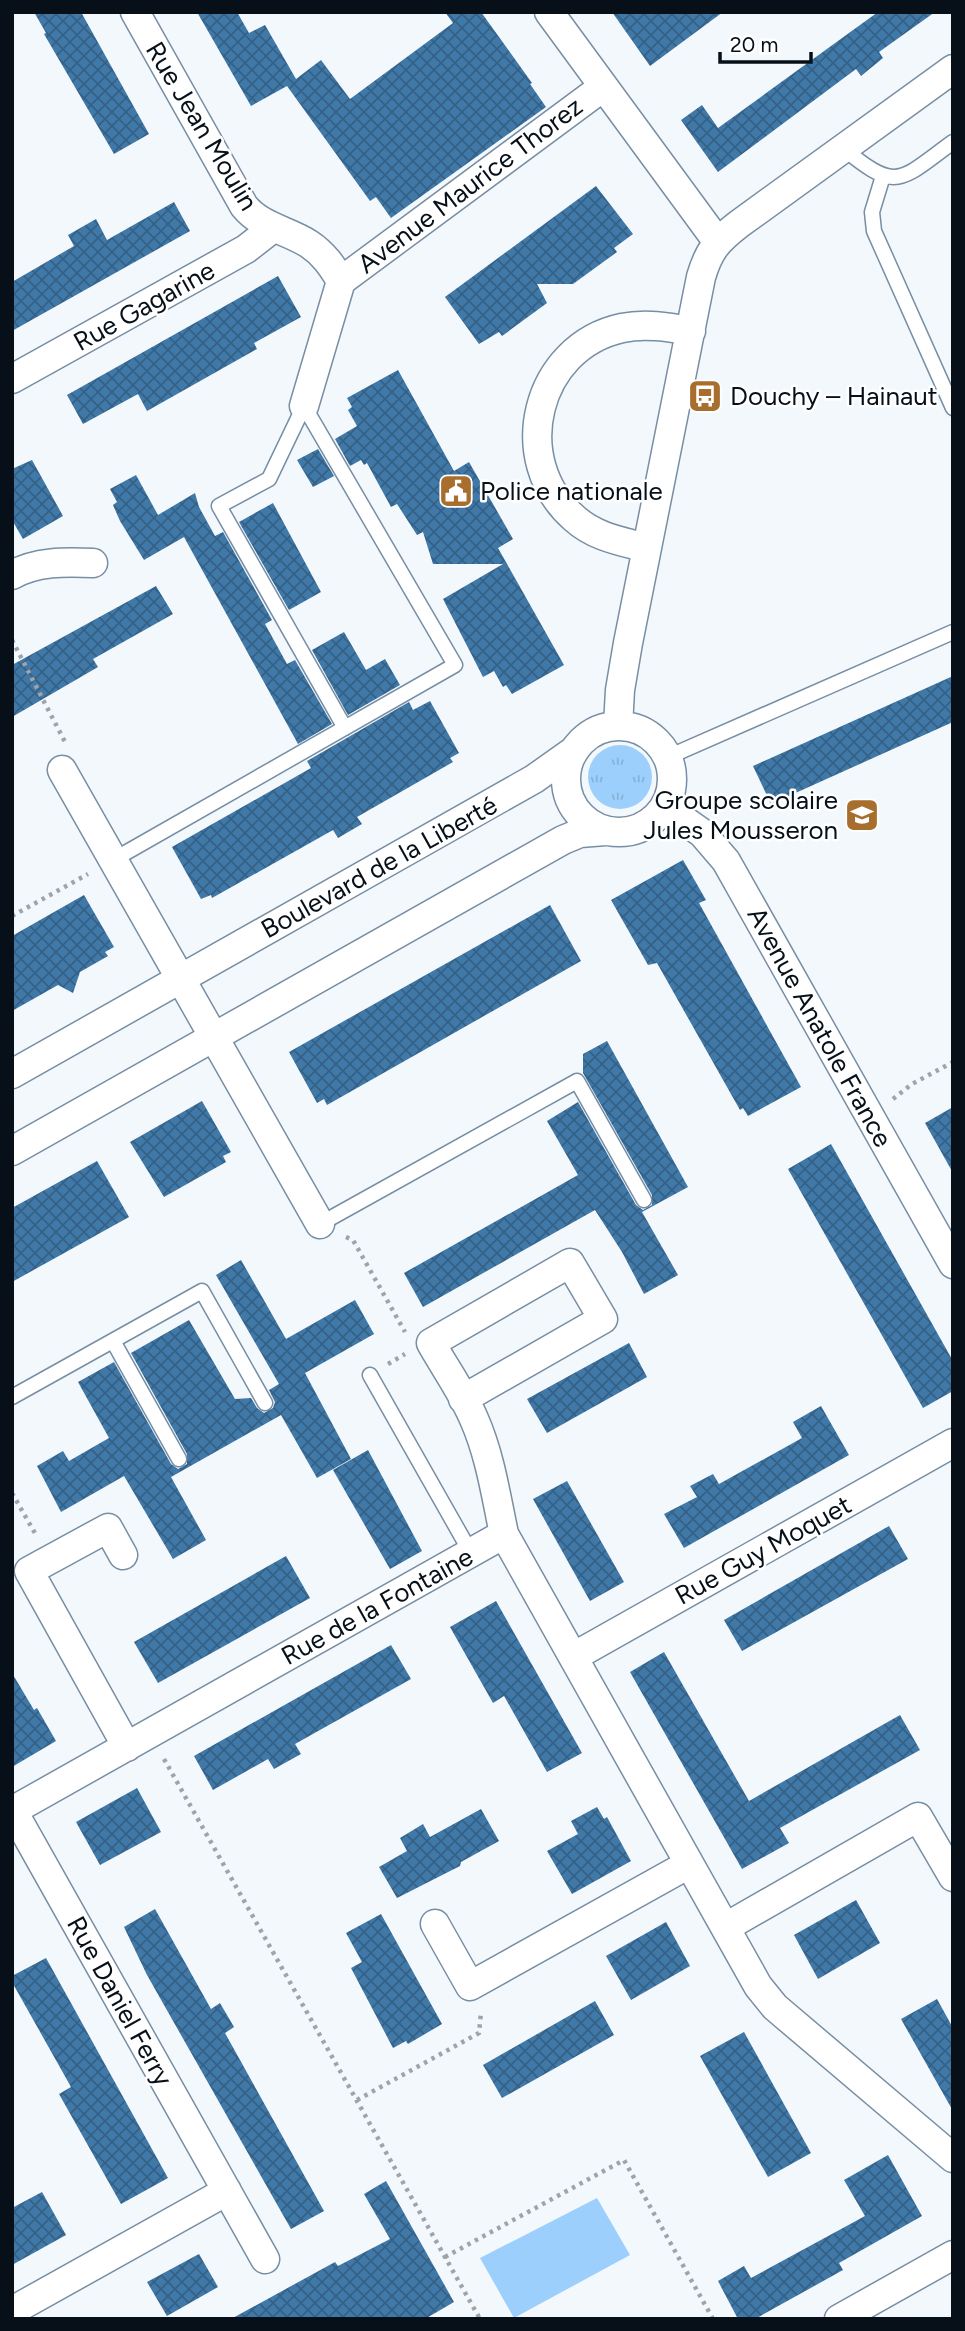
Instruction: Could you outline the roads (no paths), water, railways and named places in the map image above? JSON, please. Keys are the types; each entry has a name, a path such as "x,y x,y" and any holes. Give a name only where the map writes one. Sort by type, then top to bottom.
{"street":[{"name":"Rue Jean Moulin","path":"135,12 244,206 259,221 307,243 318,251 329,261 341,281"},
{"path":"549,12 717,241"},
{"path":"618,726 622,675 705,263 717,241 953,69"},
{"name":"Avenue Maurice Thorez","path":"304,406 341,281 603,87"},
{"name":"Rue Gagarine","path":"12,379 246,249 273,228"},
{"path":"647,548 601,535 580,523 562,506 549,486 540,464 537,448 538,416 556,372 566,360 591,340 606,333 637,326 691,331"},
{"path":"12,575 50,563 93,563"},
{"path":"12,1151 563,840 580,833 621,833 650,823 665,807 673,779 668,757 659,744 648,734 633,728 603,728 590,734 575,750 566,771 568,794 579,815 605,831"},
{"name":"Boulevard de la Liberté","path":"12,1074 534,779 575,750"},
{"path":"62,770 320,1224"},
{"name":"Avenue Anatole France","path":"665,807 702,833 726,861 953,1265"},
{"name":"Rue de la Fontaine","path":"13,1811 504,1534 486,1451 473,1416 423,1346 570,1263 603,1319 463,1399"},
{"name":"Rue Guy Moquet","path":"573,1657 953,1443"},
{"path":"123,1555 108,1528 29,1571 138,1740"},
{"path":"504,1534 766,1997 953,2158"},
{"name":"Rue Daniel Ferry","path":"13,1811 265,2259"},
{"path":"726,1927 918,1817 953,1877"},
{"path":"435,1924 470,1986 689,1864"},
{"path":"12,2311 227,2191"},
{"path":"839,2319 953,2255"}],"lane":[{"path":"843,148 863,165 883,176 895,178 903,177 953,142"},
{"path":"883,176 872,212 874,231 953,408"},
{"path":"304,406 269,479 219,506 345,728"},
{"path":"113,860 455,665 304,406"},
{"path":"668,757 953,632"},
{"path":"320,1224 577,1081 644,1200"},
{"path":"12,1397 202,1291 265,1403"},
{"path":"113,1341 179,1459"},
{"path":"370,1375 471,1553"}],"place":[{"name":"Douchy – Hainaut","path":"705,396"},
{"name":"Police nationale","path":"456,491"},
{"name":"Groupe scolaire Jules Mousseron","path":"862,815"}]}
